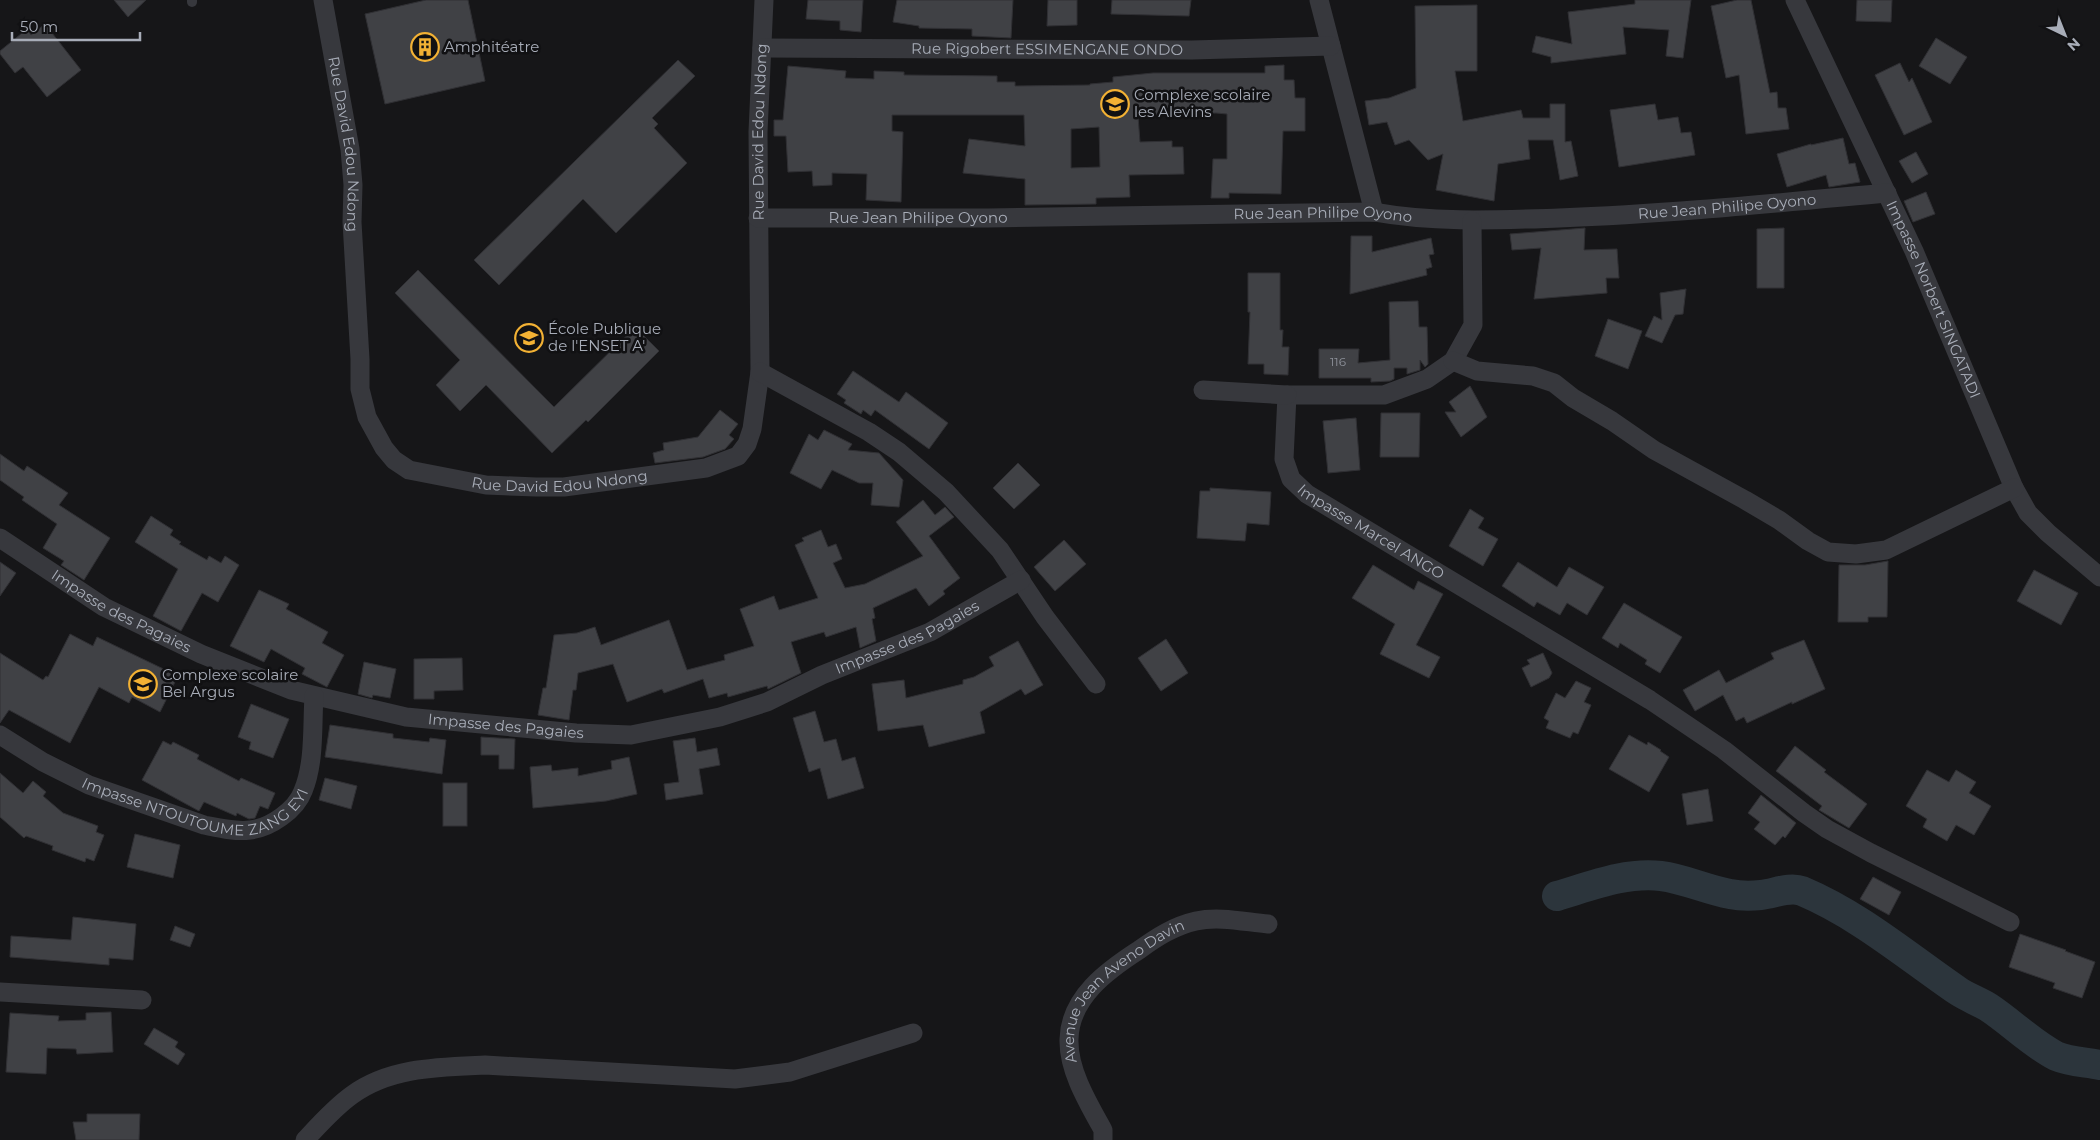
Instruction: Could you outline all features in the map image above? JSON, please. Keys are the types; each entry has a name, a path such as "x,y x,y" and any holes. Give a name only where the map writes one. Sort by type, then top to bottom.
{"street":[{"name":"Rue David Edou Ndong","path":"323,0 351,158 360,390 367,416 376,434 394,460 409,470 434,476 510,487 564,487 706,468 738,456 747,444 752,430 760,372 758,132 764,0"},
{"path":"1318,0 1374,212"},
{"name":"Impasse Norbert SINGATADI","path":"1796,0 1887,193 1952,337 2014,488 2028,512 2048,533 2100,576"},
{"name":"Rue Rigobert ESSIMENGANE ONDO","path":"762,48 1192,50 1331,46"},
{"name":"Rue Jean Philipe Oyono","path":"758,218 988,218 1374,212 1400,217 1472,221 1675,213 1887,193"},
{"path":"1203,390 1287,395 1384,395 1427,379 1453,361 1473,325 1472,221"},
{"path":"1453,361 1477,371 1507,372 1533,376 1554,383 1573,398 1612,421 1654,450 1720,485 1828,552 1856,554 1886,550 2014,488"},
{"path":"760,372 869,432 920,468 976,523 1000,550 1050,624 1096,684"},
{"name":"Impasse Marcel ANGO","path":"1287,395 1284,459 1291,479 1307,494 1650,700 1724,750 1827,829 2010,922"},
{"name":"Impasse des Pagaies","path":"0,538 104,607 201,654 264,680 314,696 406,716 576,733 631,735 720,717 767,702 822,675 930,632 1021,580"},
{"name":"Impasse NTOUTOUME ZANG EYI","path":"0,735 51,766 112,794 204,825 224,829 251,830 274,821 291,808 303,791 310,752 314,696"},
{"name":"Avenue Jean Aveno Davin","path":"1103,1140 1103,1130 1077,1076 1070,1055 1069,1037 1074,1017 1088,991 1110,968 1164,933 1179,926 1197,921 1215,920 1268,924"},
{"path":"0,992 142,1000"},
{"path":"304,1140 352,1094 377,1080 408,1072 485,1065 735,1079 790,1072 913,1033"}],"building":[{"path":"114,0 146,0 128,17"},
{"name":"Amphitéatre","path":"426,0 468,0 485,81 385,104 365,14"},
{"path":"808,0 863,0 861,32 840,30 840,21 806,19"},
{"path":"897,0 1013,0 1011,38 972,36 972,29 919,28 919,26 893,22"},
{"path":"1048,0 1077,0 1077,25 1047,26"},
{"path":"1112,0 1191,0 1189,16 1111,14"},
{"path":"1635,0 1691,0 1683,58 1666,56 1669,30 1623,27 1626,54 1551,63 1551,57 1532,52 1536,36 1572,44 1568,12 1635,4"},
{"path":"1737,0 1751,0 1770,93 1777,92 1778,108 1786,108 1789,129 1746,134 1739,75 1726,78 1711,6"},
{"path":"1857,0 1892,0 1891,22 1856,21"},
{"path":"1477,5 1477,71 1455,71 1463,121 1521,110 1523,118 1550,118 1550,104 1565,104 1565,142 1571,141 1578,176 1560,180 1553,140 1528,140 1530,159 1498,164 1494,201 1436,190 1443,154 1428,160 1409,140 1395,145 1387,122 1369,125 1365,101 1389,98 1416,88 1415,6"},
{"path":"45,24 81,70 47,97 23,67 15,73 0,54 0,51 27,29 31,35"},
{"path":"1936,38 1967,57 1950,84 1919,66"},
{"path":"678,60 695,76 652,118 658,124 654,128 687,163 616,233 583,199 499,285 474,260"},
{"path":"1900,63 1909,82 1912,78 1932,122 1904,135 1875,75"},
{"path":"1284,65 1284,80 1294,80 1295,98 1305,98 1305,131 1283,131 1281,194 1229,193 1229,198 1211,198 1213,159 1227,159 1227,114 1138,116 1140,142 1172,141 1172,147 1183,147 1184,174 1129,175 1130,197 1096,198 1096,204 1025,205 1025,179 963,173 969,139 1025,146 1024,115 892,115 892,131 903,132 901,202 866,200 867,174 832,173 832,185 813,186 812,171 788,172 786,136 774,136 774,120 783,120 788,66 846,71 845,78 874,79 874,71 904,72 904,75 997,76 997,82 1015,82 1015,86 1090,85 1113,82 1113,77 1153,73 1265,73 1265,66","holes":["1099,127 1100,167 1071,168 1071,129"]},
{"path":"1655,104 1658,120 1678,117 1681,133 1691,132 1695,155 1619,167 1610,110"},
{"path":"1843,138 1849,164 1855,163 1860,182 1829,187 1826,175 1787,187 1777,154 1811,144"},
{"path":"1916,152 1928,174 1912,183 1899,161"},
{"path":"1926,192 1935,214 1913,222 1904,201"},
{"path":"1585,228 1584,250 1617,249 1619,278 1606,278 1607,293 1534,299 1541,248 1512,250 1510,234"},
{"path":"1784,228 1784,288 1757,288 1757,229"},
{"path":"1351,236 1372,236 1372,252 1431,238 1434,254 1429,255 1432,267 1426,269 1427,275 1350,294"},
{"path":"418,270 554,407 635,327 659,351 588,422 586,420 552,453 486,385 460,411 436,385 460,360 395,293"},
{"path":"1248,273 1280,273 1280,330 1283,330 1282,347 1289,347 1288,375 1264,374 1264,364 1248,364 1250,312 1248,312"},
{"path":"1686,289 1683,314 1675,315 1662,343 1645,336 1654,316 1662,320 1660,293"},
{"path":"1418,301 1419,327 1427,327 1428,364 1425,367 1420,360 1420,370 1407,374 1407,368 1394,368 1394,379 1390,381 1371,382 1371,378 1319,378 1319,349 1359,349 1358,363 1390,360 1389,302"},
{"path":"1608,319 1642,331 1628,369 1595,356"},
{"path":"853,371 899,402 906,392 948,423 929,449 875,410 871,416 863,410 861,414 844,403 846,400 837,394"},
{"path":"1470,386 1487,417 1461,437 1445,412 1456,412 1449,402"},
{"path":"720,410 738,424 729,435 734,439 725,449 703,457 655,463 653,453 664,450 663,443 698,437"},
{"path":"1381,413 1420,413 1419,457 1380,457"},
{"path":"1356,418 1360,470 1328,473 1323,421"},
{"path":"824,430 852,444 848,450 879,453 903,480 899,507 871,505 873,483 859,483 832,470 821,489 790,473 809,434 818,440"},
{"path":"0,454 24,471 27,466 68,493 59,505 110,538 84,580 61,565 64,561 43,548 57,524 22,500 24,497 0,480"},
{"path":"1018,463 1040,485 1014,509 993,488"},
{"path":"1210,488 1271,492 1269,525 1247,523 1245,541 1197,538 1200,491 1210,491"},
{"path":"923,500 935,515 945,507 954,517 929,536 960,578 943,591 945,594 929,606 916,588 873,608 875,618 872,619 876,641 860,648 856,627 826,637 824,632 791,642 801,673 768,689 767,686 728,697 727,693 709,698 703,679 664,693 662,689 627,702 613,664 578,673 576,690 573,690 569,720 538,715 543,688 546,688 554,635 577,633 595,627 601,645 669,620 687,670 725,660 724,655 754,646 740,609 774,596 779,610 818,598 795,545 804,541 802,538 821,530 828,547 836,544 842,559 833,563 845,588 865,584 923,556 896,522"},
{"path":"1470,509 1484,518 1478,528 1498,539 1483,566 1449,546"},
{"path":"151,516 173,530 170,535 181,542 179,544 207,560 209,556 221,563 225,556 239,565 218,602 202,593 181,631 153,616 178,569 135,542"},
{"path":"1064,540 1086,564 1055,591 1034,567"},
{"path":"1888,561 1887,617 1868,617 1868,622 1838,622 1839,565 1865,565"},
{"path":"0,562 16,573 0,596"},
{"path":"1518,562 1557,587 1569,567 1604,587 1587,615 1567,603 1560,615 1537,602 1534,607 1502,586"},
{"path":"1373,565 1414,590 1418,581 1443,594 1416,645 1440,657 1429,678 1380,654 1395,624 1352,598"},
{"path":"2034,570 2078,593 2061,625 2017,601"},
{"path":"259,590 289,604 286,609 328,632 322,643 344,655 327,687 302,674 305,668 271,649 264,662 230,646"},
{"path":"1624,603 1682,637 1660,673 1645,664 1647,660 1620,643 1618,648 1602,638"},
{"path":"70,634 93,646 97,637 178,676 160,712 132,697 129,703 99,687 70,743 9,710 0,723 0,653 43,680 46,676 48,677"},
{"path":"1166,639 1188,673 1161,691 1138,658"},
{"path":"1804,640 1825,689 1747,723 1744,717 1736,721 1723,695 1695,711 1683,690 1719,670 1726,683 1774,659 1771,653"},
{"path":"1018,641 1043,685 1025,695 1021,689 980,712 985,733 929,747 923,725 878,731 872,684 904,680 906,698 963,684 963,680 974,677 994,666 989,657"},
{"path":"1543,653 1552,673 1549,678 1531,687 1522,668 1530,664 1527,660"},
{"path":"462,658 463,690 434,691 434,699 414,699 414,659"},
{"path":"364,662 396,669 390,698 373,695 372,698 358,694"},
{"path":"1576,681 1591,688 1584,702 1591,705 1578,734 1573,732 1570,738 1546,728 1549,721 1544,718 1556,693 1565,698"},
{"path":"251,704 289,719 273,758 249,749 251,742 238,737"},
{"path":"815,711 824,742 836,739 842,761 855,757 864,788 828,799 820,768 809,772 793,718"},
{"path":"330,725 393,734 393,738 429,742 430,738 446,740 442,774 325,757"},
{"path":"1629,735 1647,745 1648,742 1669,757 1649,792 1609,769"},
{"path":"481,737 515,739 514,769 499,769 499,755 481,755"},
{"path":"695,738 697,752 717,748 720,765 699,769 703,794 666,800 664,784 679,782 673,741"},
{"path":"163,741 171,745 173,742 199,755 197,759 239,781 241,778 275,793 268,809 260,806 255,818 249,819 237,813 236,816 204,802 199,811 142,780"},
{"path":"1795,746 1826,770 1824,772 1867,804 1849,828 1819,810 1822,806 1776,771"},
{"path":"629,757 637,794 606,801 533,808 530,767 551,765 552,771 578,768 578,776 612,769 611,761"},
{"path":"1927,770 1949,782 1956,770 1976,782 1969,793 1991,806 1974,835 1956,825 1947,841 1923,827 1927,819 1906,806"},
{"path":"0,773 23,793 33,781 46,792 43,796 63,813 98,826 96,832 104,835 94,861 86,858 85,862 52,850 53,846 26,836 24,838 0,817"},
{"path":"325,778 357,786 351,809 319,800"},
{"path":"443,783 467,783 467,826 443,826"},
{"path":"1708,789 1713,821 1687,825 1682,794"},
{"path":"1761,795 1796,823 1785,838 1783,836 1775,845 1754,829 1760,822 1748,813"},
{"path":"135,834 180,845 173,878 127,867"},
{"path":"1873,877 1901,892 1889,915 1860,899"},
{"path":"73,917 136,924 133,960 109,958 109,965 10,957 11,936 71,940"},
{"path":"175,926 195,934 190,947 170,940"},
{"path":"2020,934 2095,962 2082,998 2053,988 2055,983 2009,967"},
{"path":"111,1012 113,1052 77,1054 76,1049 47,1048 46,1074 6,1072 10,1013 59,1016 58,1021 86,1020 86,1013"},
{"path":"154,1028 178,1042 175,1047 185,1054 178,1065 144,1044"},
{"path":"87,1114 140,1114 139,1140 76,1140 73,1122 87,1122"}],"waterway":[{"path":"1557,896 1608,881 1648,875 1670,877 1738,895 1761,895 1792,889 1802,891 1863,924 1958,991 1988,1007 2047,1051 2067,1060 2100,1065"}],"place":[{"name":"Amphitéatre","path":"425,47"},
{"name":"Complexe scolaire les Alevins","path":"1115,104"},
{"name":"École Publique de l'ENSET A'","path":"529,338"},
{"name":"Complexe scolaire Bel Argus","path":"143,684"}]}
